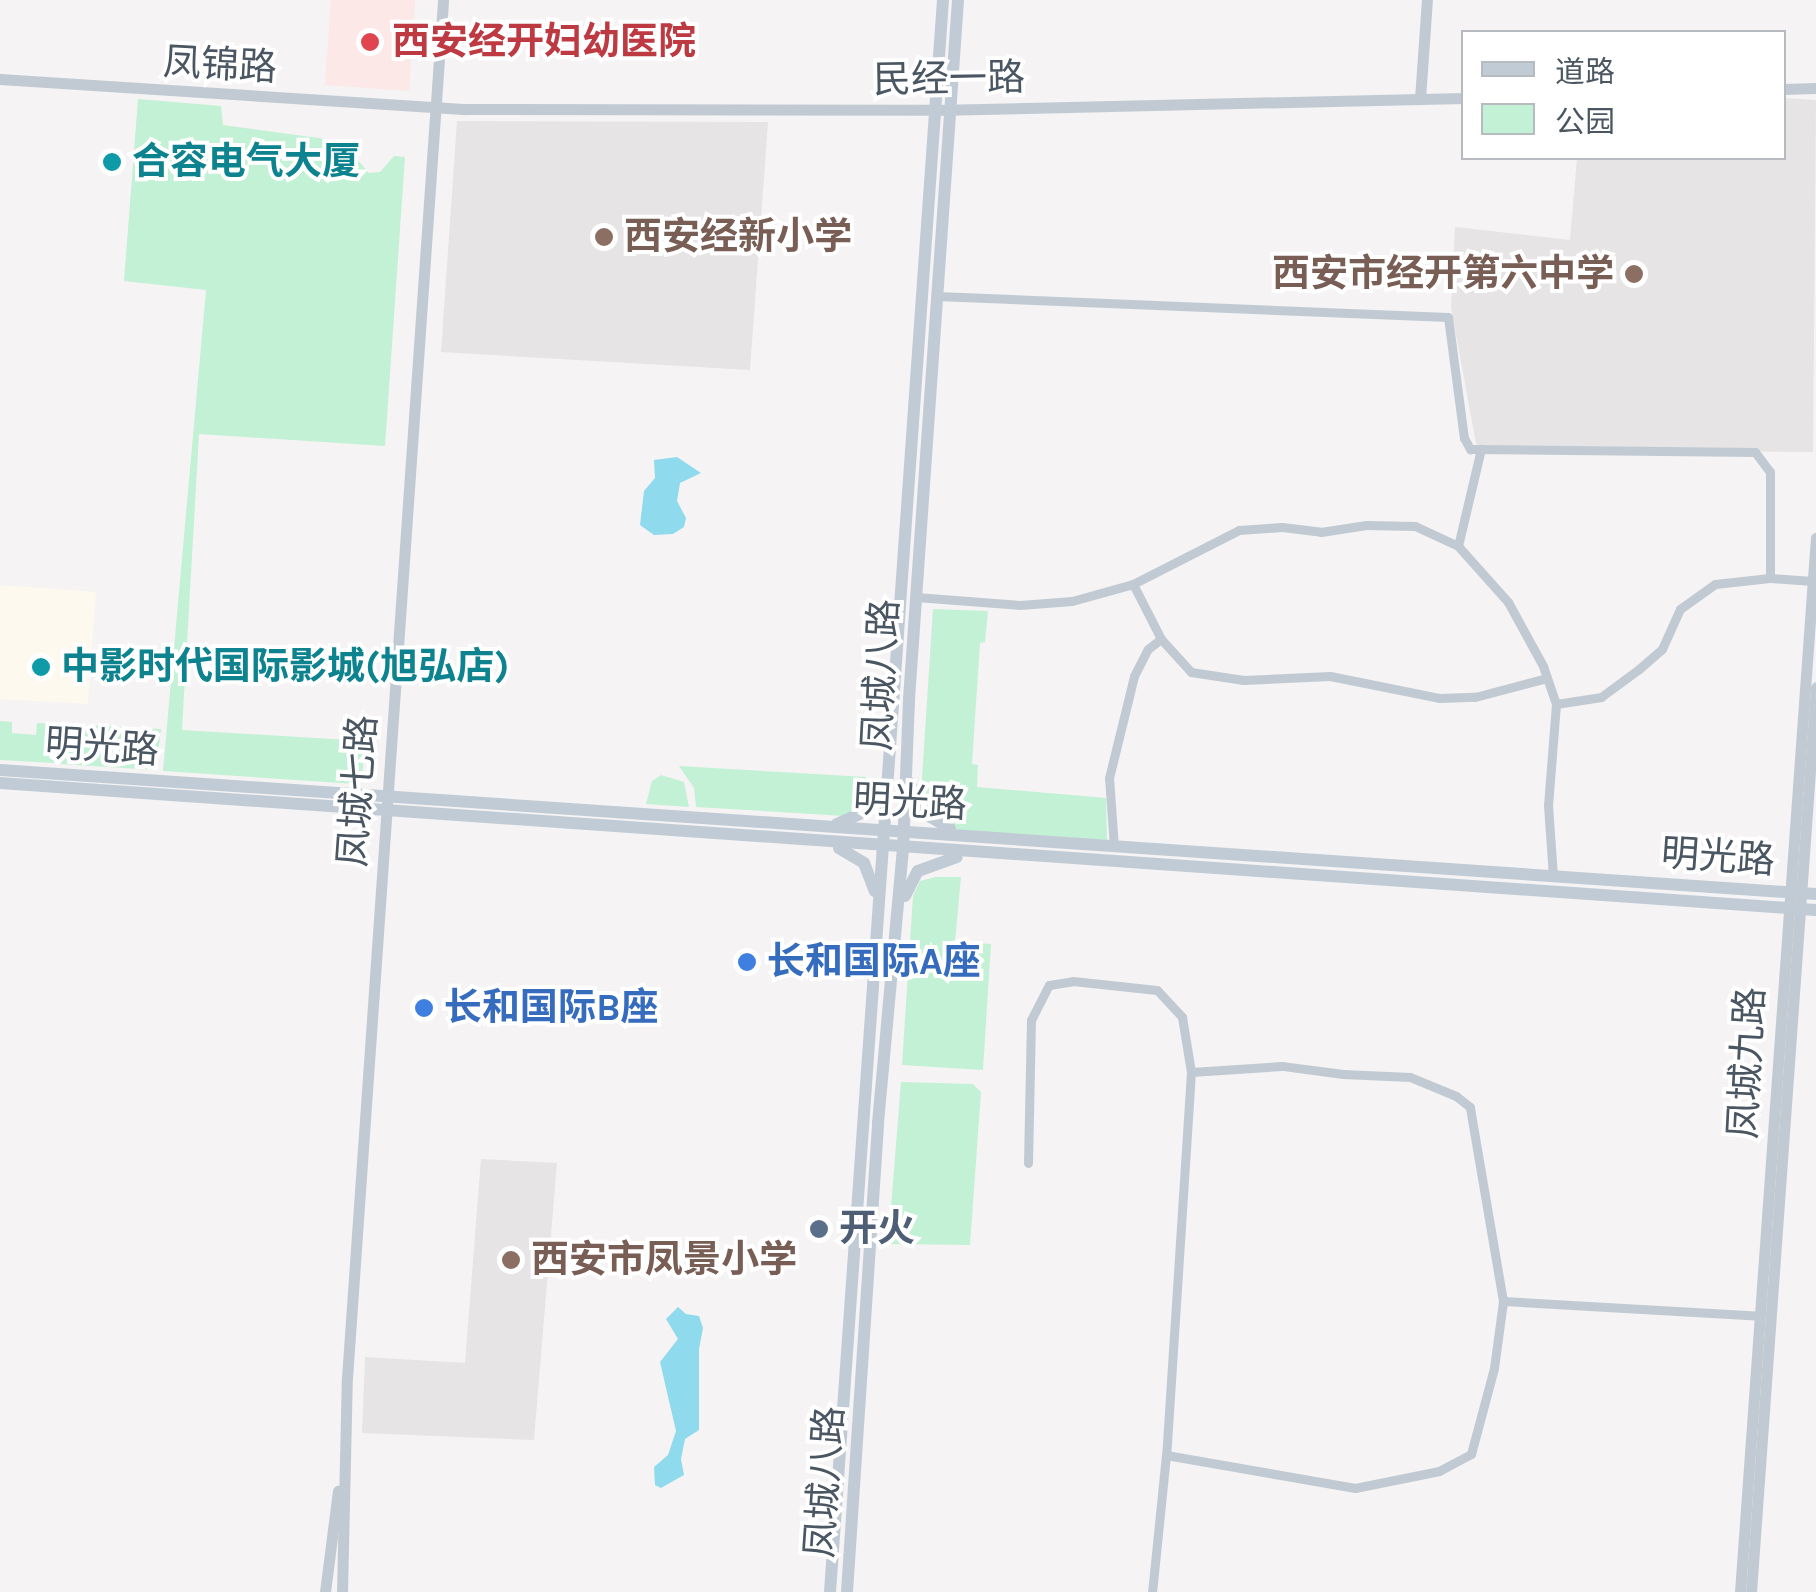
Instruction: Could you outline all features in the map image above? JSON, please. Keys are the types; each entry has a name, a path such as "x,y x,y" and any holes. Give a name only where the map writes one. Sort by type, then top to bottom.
{"main road":[{"name":"凤城八路","path":"830,1592 943,0"},
{"name":"凤城八路","path":"848,1592 878,1123 898,923 916,596 958,0"},
{"path":"823,827 846,823 868,810 884,786 890,763"},
{"path":"906,764 913,796 922,812 934,822 972,835"},
{"name":"明光路","path":"0,770 822,844 1809,909"},
{"name":"明光路","path":"0,784 972,835 1810,894"},
{"path":"822,844 864,863 873,880 878,923"},
{"path":"898,923 908,886 918,872 971,854"}],"street":[{"name":"凤城七路","path":"325,1592 342,1467 443,0"},
{"path":"1420,99 1427,0"},
{"name":"凤锦路","path":"0,79 436,108"},
{"path":"1786,89 1816,88"},
{"name":"民经一路","path":"436,108 951,110 1461,98"},
{"path":"936,296 1448,317 1464,438 1470,449 1755,452 1770,472 1770,578"},
{"path":"1458,546 1481,449"},
{"path":"916,596 1020,605 1072,601 1133,584 1239,530 1282,527 1321,532 1366,525 1415,526 1458,546 1508,602 1547,678 1556,704 1548,805 1553,876"},
{"name":"凤城九路","path":"1740,1592 1786,908 1816,538"},
{"path":"1556,704 1601,697 1640,669 1662,649 1680,608 1714,584 1770,578 1812,581"},
{"path":"1133,584 1161,639 1192,672 1243,680 1330,676 1439,698 1475,696 1547,678"},
{"path":"1114,846 1109,778 1134,676 1148,649 1161,639"},
{"name":"凤城九路","path":"1752,1592 1809,909 1816,687"},
{"path":"1028,1163 1031,1020 1048,986 1072,981 1157,990 1182,1017 1191,1072 1166,1454 1152,1592"},
{"path":"1166,1454 1355,1488 1439,1471 1471,1454 1494,1368 1503,1301 1470,1107 1456,1096 1410,1076 1343,1074 1282,1066 1191,1072"},
{"path":"1503,1301 1760,1316"},
{"name":"凤城七路","path":"342,1467 342,1592"}],"shaded area":[{"name":"西安经开妇幼医院","path":"331,0 415,0 409,91 325,85"},
{"name":"西安市经开第六中学","path":"1786,98 1816,100 1813,452 1477,449 1451,308 1455,227 1570,240 1577,160 1786,160"},
{"name":"西安经新小学","path":"457,121 768,122 750,370 441,352"},
{"path":"0,585 96,592 88,704 0,699"},
{"name":"西安市凤景小学","path":"481,1159 557,1163 534,1440 362,1433 365,1357 465,1363"}],"green space":[{"path":"138,99 221,106 223,125 341,141 369,173 380,172 394,156 405,157 385,446 199,434 182,730 365,741 362,782 356,784 163,771 206,290 124,281"},
{"path":"933,609 988,611 985,642 980,643 972,764 978,765 977,787 1106,798 1107,840 948,830 928,819 921,793"},
{"path":"0,721 12,722 12,733 36,735 37,723 59,724 54,763 0,760"},
{"path":"66,724 161,729 156,770 61,764"},
{"path":"679,766 866,777 864,805 845,816 696,807 694,788"},
{"path":"661,775 684,782 689,807 646,804 652,781"},
{"path":"961,877 955,942 991,944 983,1070 902,1065 913,896 920,881"},
{"path":"901,1082 973,1084 981,1092 970,1245 888,1244"}],"water":[{"path":"677,457 701,473 680,483 677,501 686,518 684,527 673,534 654,535 640,525 644,491 655,478 654,460"},
{"path":"678,1307 686,1314 699,1316 703,1328 699,1349 699,1430 685,1439 681,1459 684,1475 661,1488 655,1485 654,1467 668,1455 676,1431 660,1362 678,1339 666,1319"}],"place":[{"name":"西安经开妇幼医院","path":"370,42"},
{"name":"合容电气大厦","path":"112,162"},
{"name":"西安经新小学","path":"604,237"},
{"name":"西安市经开第六中学","path":"1634,274"},
{"name":"中影时代国际影城(旭弘店)","path":"41,667"},
{"name":"长和国际A座","path":"747,962"},
{"name":"长和国际B座","path":"424,1008"},
{"name":"开火","path":"819,1229"},
{"name":"西安市凤景小学","path":"511,1260"}]}
